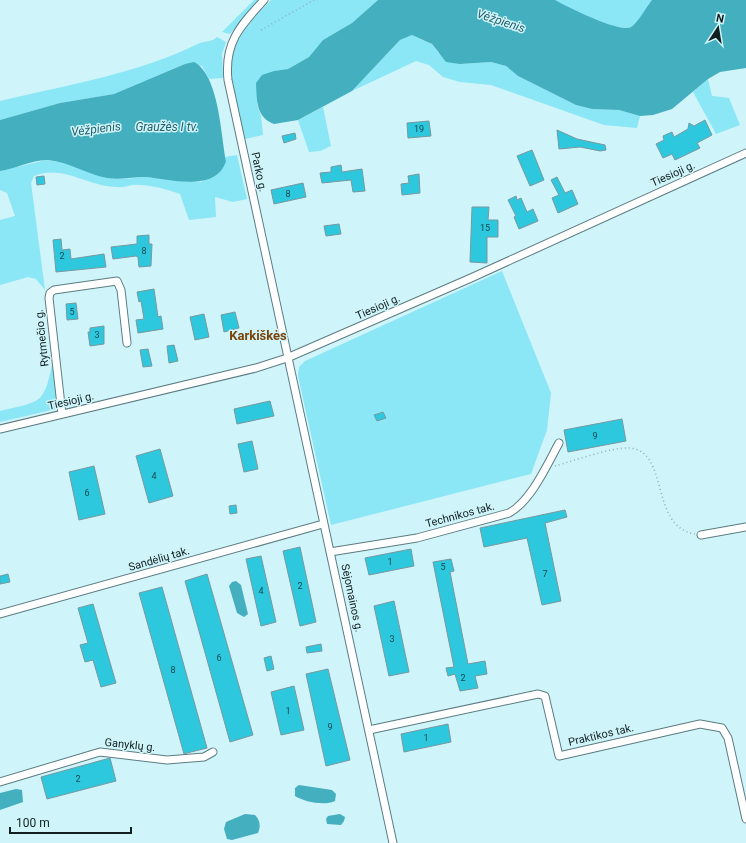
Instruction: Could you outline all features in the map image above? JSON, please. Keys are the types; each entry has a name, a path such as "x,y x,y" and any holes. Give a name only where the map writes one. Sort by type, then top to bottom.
{"street":[{"name":"Parko g.","path":"264,0 249,16 232,40 228,50 226,69 287,358"},
{"name":"Tiesioji g.","path":"0,429 256,368 287,358 471,278 746,153"},
{"name":"Rytmečio g.","path":"62,414 49,298 50,293 54,290 117,282 120,290 127,343"},
{"name":"Sėjomainos g.","path":"287,358 393,843"},
{"name":"Technikos tak.","path":"330,552 417,538 508,513 516,509 524,500 545,469 559,443"},
{"name":"Sandėlių tak.","path":"0,614 323,524"},
{"path":"701,534 746,527"},
{"name":"Praktikos tak.","path":"368,730 538,694 545,696 559,756 700,724 722,728 728,738 746,819"},
{"name":"Ganyklų g.","path":"0,782 100,752 167,760 204,757 213,752"}],"path":[{"path":"261,30 314,0"},
{"path":"545,469 622,448 638,449 649,458 671,519 686,532 701,534"}],"shaded area":[{"path":"254,0 259,0 230,34 222,32"},
{"path":"271,0 378,0 352,23 323,40 309,57 288,69 274,71 257,104 261,116 263,135 245,139 236,104 232,78 233,54 244,31"},
{"path":"555,0 652,0 639,19 631,27 625,28 605,23"},
{"path":"412,35 432,44 438,53 460,64 491,62 506,66 518,76 576,105 592,109 619,110 640,116 637,128 604,125 491,85 460,82 443,77 429,65 416,61 352,91 400,40"},
{"path":"217,37 226,42 222,54 223,78 209,79 202,66 185,64 114,94 60,103 0,120 0,101 127,71 176,54 200,43 213,40"},
{"path":"708,79 712,96 729,98 740,125 716,134 693,92"},
{"path":"323,107 331,146 320,151 309,152 298,120"},
{"path":"237,155 247,199 233,202 215,197 216,217 189,220 180,194 168,190 144,185 121,187 106,186 65,174 45,173 34,176 31,183 45,290 36,279 28,277 0,285 0,220 15,216 7,193 0,190 0,171 46,160 66,163 106,178 124,179 145,177 201,182 226,161 225,157"},
{"path":"502,271 551,393 547,430 531,474 331,525 298,376 299,367 305,361"},
{"path":"53,360 58,405 56,409 0,422 0,411 25,405 39,399 47,386"}],"water":[{"name":"Vėžpienis","path":"378,0 555,0 605,23 625,28 631,27 639,19 652,0 746,0 746,68 720,72 708,79 672,109 653,115 640,116 619,110 592,109 576,105 518,76 506,66 491,62 460,64 446,62 432,44 412,35 400,40 352,91 298,120 274,124 268,121 261,113 257,102 256,83 262,75 288,69 309,57 323,40 352,23"},
{"name":"Graužės I tv.","path":"194,62 202,69 209,79 218,107 226,161 221,171 213,177 203,181 191,182 146,177 112,179 63,163 48,160 37,161 0,171 0,120 60,103 114,94 185,64"},
{"path":"236,581 241,585 248,614 244,617 237,613 229,586 232,582"},
{"path":"299,785 332,790 336,794 335,801 320,803 309,802 299,798 295,796 295,788"},
{"path":"16,789 22,790 23,802 0,810 0,793"},
{"path":"245,814 255,815 257,817 260,826 258,833 232,840 227,839 224,829 226,822"},
{"path":"340,814 345,817 341,825 327,824 326,819 328,816"}],"building":[{"path":"705,120 712,135 697,143 700,148 675,160 672,154 663,158 656,144 664,140 663,136 672,132 674,137 688,129 689,123 694,126"},
{"path":"429,121 431,136 408,138 407,123"},
{"path":"557,130 577,139 605,145 606,150 600,151 580,147 559,149"},
{"path":"295,133 296,139 284,143 282,136"},
{"path":"532,150 544,180 530,186 517,156"},
{"path":"341,165 342,172 362,169 365,191 353,192 351,180 322,183 320,173 331,172 331,167"},
{"path":"419,174 420,193 402,195 401,184 409,183 408,176"},
{"path":"44,176 45,184 37,185 36,177"},
{"path":"557,177 565,193 572,190 578,204 558,213 552,198 559,195 551,180"},
{"path":"303,183 306,197 274,204 271,190"},
{"path":"516,196 517,200 521,198 527,212 533,209 538,221 519,229 514,217 516,216 508,200"},
{"path":"472,207 489,207 488,220 498,220 498,237 487,237 487,263 470,262"},
{"path":"339,224 341,234 326,236 324,226"},
{"path":"149,235 149,244 152,244 151,266 139,267 138,257 136,256 113,259 111,247 137,244 137,236"},
{"path":"61,239 62,250 70,249 71,259 104,254 106,267 56,272 53,240"},
{"path":"154,289 158,317 161,316 163,329 138,333 136,320 144,319 141,301 139,302 137,292"},
{"path":"76,303 78,319 67,320 66,304"},
{"path":"235,312 239,328 224,332 221,315"},
{"path":"204,314 209,337 195,340 190,317"},
{"path":"104,326 104,344 90,346 88,332 90,332 90,328"},
{"path":"174,345 178,361 169,363 167,346"},
{"path":"148,349 152,366 143,367 140,350"},
{"path":"270,401 274,416 237,424 234,409"},
{"path":"383,412 386,418 377,421 374,415"},
{"path":"622,419 626,441 568,452 564,430"},
{"path":"252,441 258,469 244,472 238,444"},
{"path":"160,449 173,496 149,503 136,456"},
{"path":"94,466 105,514 79,520 69,472"},
{"path":"236,505 237,513 230,514 229,506"},
{"path":"565,510 567,517 545,523 561,601 542,605 527,538 484,547 480,528"},
{"path":"300,547 316,622 300,626 283,551"},
{"path":"411,549 414,566 369,575 365,558"},
{"path":"261,556 276,622 261,626 246,559"},
{"path":"451,559 454,571 450,572 468,664 485,661 487,674 475,676 478,688 460,691 455,674 448,676 446,668 454,667 433,562"},
{"path":"8,574 10,582 0,584 0,576"},
{"path":"207,574 253,735 230,742 185,581"},
{"path":"162,587 207,748 184,754 139,593"},
{"path":"394,601 409,672 389,676 374,606"},
{"path":"93,604 116,683 101,687 93,660 85,662 80,645 88,643 78,608"},
{"path":"321,644 322,651 307,653 306,647"},
{"path":"271,656 274,669 267,671 264,658"},
{"path":"328,669 350,760 326,766 306,674"},
{"path":"294,686 304,730 281,735 271,692"},
{"path":"448,724 451,742 404,752 401,734"},
{"path":"110,758 116,781 47,799 41,777"}],"district":[{"name":"Karkiškės","path":"258,335"}]}
